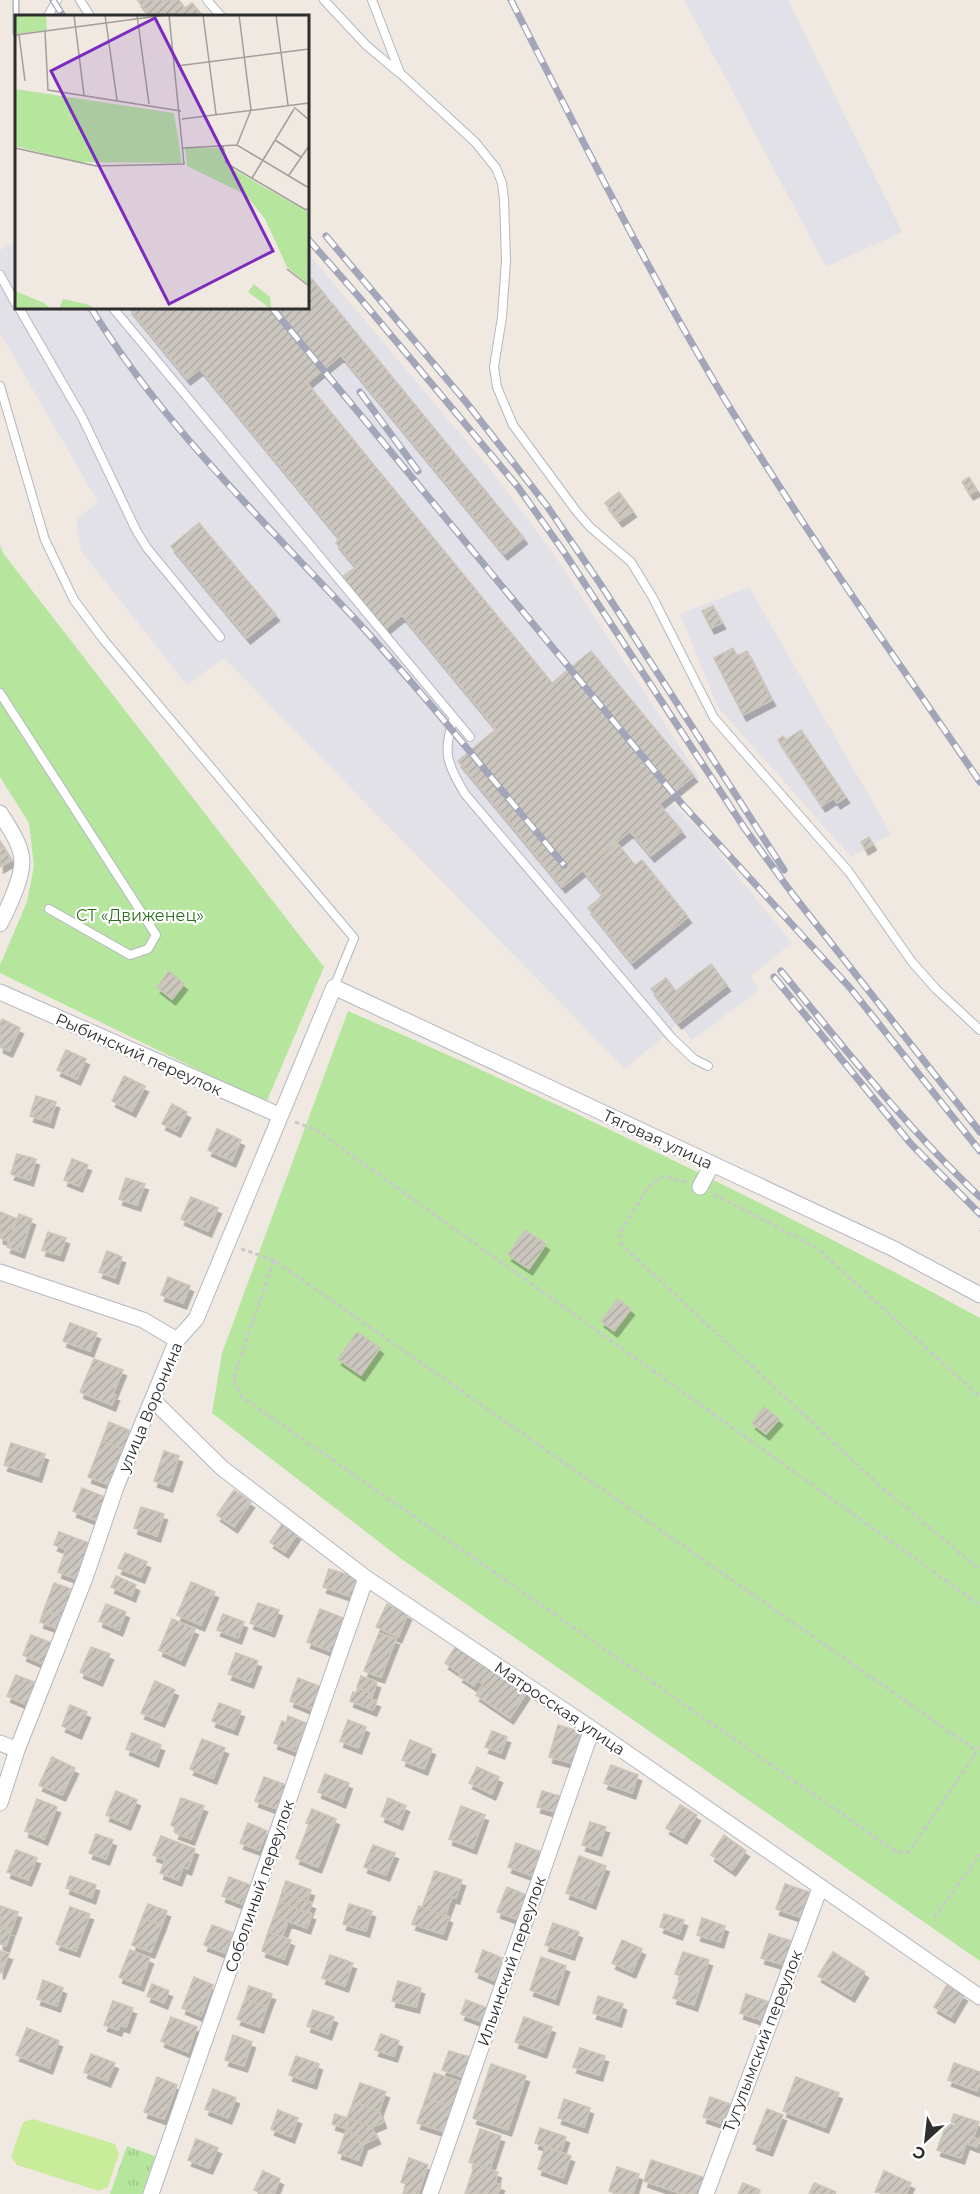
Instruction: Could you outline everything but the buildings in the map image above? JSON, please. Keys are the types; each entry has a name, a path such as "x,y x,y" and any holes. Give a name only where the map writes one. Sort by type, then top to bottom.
{"street":[{"path":"0,813 14,836 21,861 14,894 0,924"},
{"name":"улица Воронина","path":"0,1803 17,1750 85,1578 116,1487 154,1401 177,1340 196,1319 334,987"},
{"name":"Тяговая улица","path":"334,987 892,1248 980,1295"},
{"name":"Рыбинский переулок","path":"0,992 279,1115"},
{"path":"700,1186 712,1164"},
{"path":"0,1272 143,1320 177,1340"},
{"name":"Матросская улица","path":"154,1401 222,1468 366,1578 592,1729 980,1997"},
{"name":"Соболиный переулок","path":"151,2194 366,1578"},
{"name":"Ильинский переулок","path":"430,2194 592,1729"},
{"path":"0,1743 17,1750"},
{"name":"Тугулымский переулок","path":"706,2194 820,1888"}],"lane":[{"path":"49,15 57,0"},
{"path":"80,0 89,15"},
{"path":"207,0 220,15"},
{"path":"324,0 366,45 459,126 496,168 502,183 506,261 502,317 494,367 497,387 513,424 577,512 590,527 631,562 653,598 714,718 849,872 912,962 943,996 980,1030"},
{"path":"372,0 400,73"},
{"path":"0,275 15,302"},
{"path":"20,309 82,417 136,530 147,548 220,637"},
{"path":"114,309 470,737"},
{"path":"0,386 45,540 74,600 103,639 354,938 334,987"},
{"path":"0,693 156,935 148,949 130,955 49,909"},
{"path":"454,718 446,744 447,758 453,775 465,794 672,1038 694,1059 708,1066"}],"path":[{"path":"279,1115 318,1131 980,1605"},
{"path":"980,1397 817,1248 700,1186 663,1176 647,1189 620,1232 621,1244 880,1486 980,1570"},
{"path":"226,1244 274,1260 979,1749 908,1853 895,1851 242,1397 233,1379 274,1260"},
{"path":"934,1917 980,1855"}],"shaded area":[{"path":"684,0 788,0 902,232 826,267"},
{"path":"15,242 15,309 309,309 309,254 494,474 553,553 700,778 671,803 703,833 792,943 751,976 759,990 692,1040 678,1024 625,1069 224,658 187,685 81,551 76,520 98,502 0,333 0,250"},
{"path":"749,587 891,834 851,857 718,707 680,614"}],"green space":[{"name":"СТ «Движенец»","path":"0,545 3,553 324,967 266,1103 0,973 0,965 27,902 34,866 29,823 0,777"},
{"path":"348,1011 508,1082 667,1157 903,1276 980,1318 980,1961 400,1558 212,1413 222,1353"},
{"path":"33,2119 115,2144 119,2154 108,2187 99,2191 17,2165 11,2157 23,2122"},
{"path":"127,2146 155,2156 142,2194 110,2194"}],"railway":[{"path":"16,0 16,15"},
{"path":"53,0 62,15"},
{"path":"511,0 590,155 700,358 821,550 980,782"},
{"path":"326,236 466,402 547,506 601,585 784,870"},
{"path":"309,240 518,487 564,552 745,829 794,896 980,1132"},
{"path":"92,309 119,351 182,432 249,508 382,649 564,865"},
{"path":"273,309 682,804 851,989 980,1151"},
{"path":"360,392 418,471"},
{"path":"781,971 902,1116 980,1197"},
{"path":"774,977 911,1144 980,1214"}]}
